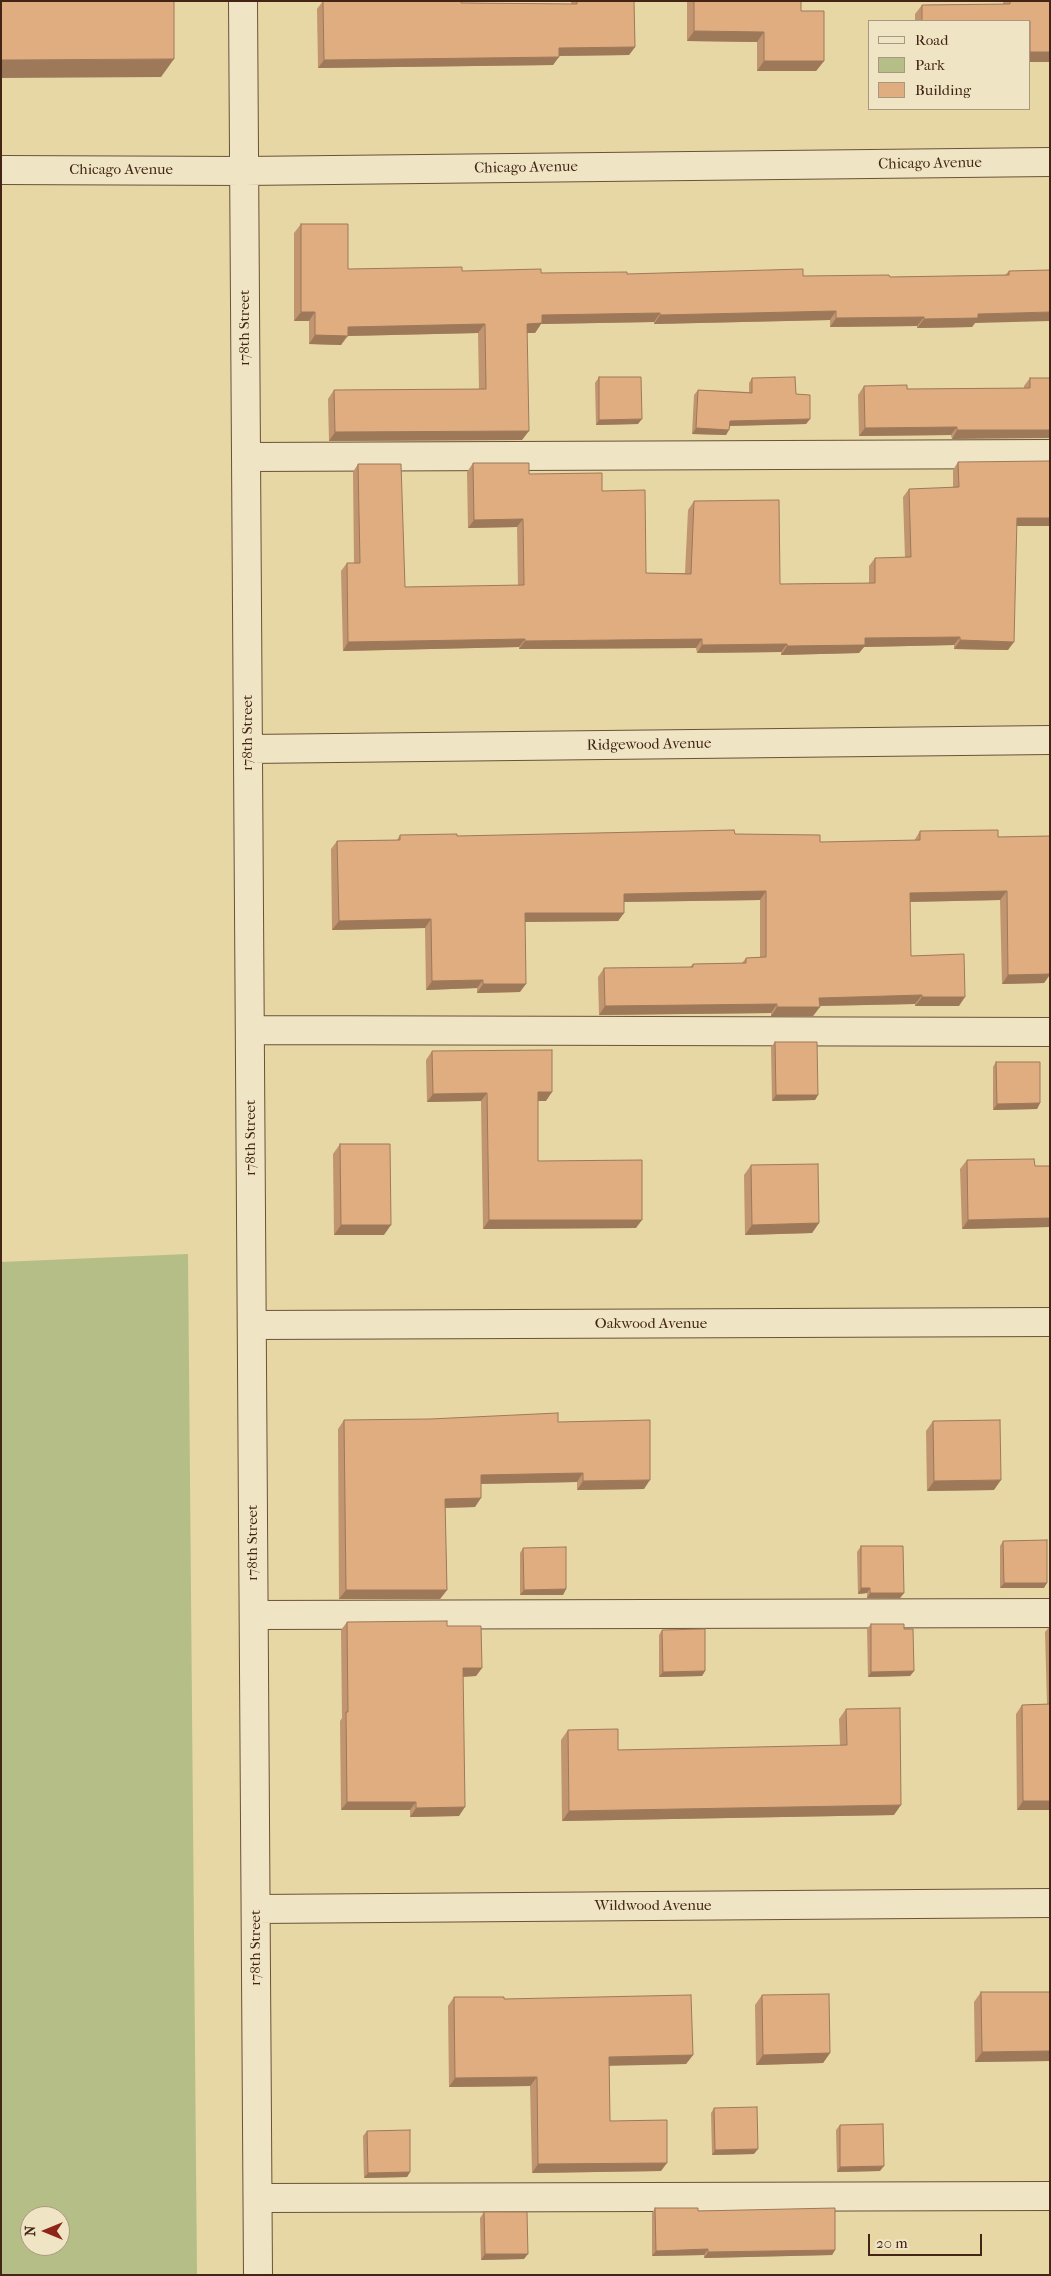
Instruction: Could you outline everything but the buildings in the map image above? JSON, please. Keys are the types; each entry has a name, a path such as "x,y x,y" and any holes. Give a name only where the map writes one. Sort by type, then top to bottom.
{"street":[{"name":"178th Street","path":"243,1 258,2275"},
{"name":"Chicago Avenue","path":"1,170 244,171 1050,162"},
{"path":"246,457 1050,454"},
{"name":"Ridgewood Avenue","path":"248,749 1050,740"},
{"path":"250,1030 1050,1032"},
{"name":"Oakwood Avenue","path":"252,1325 1050,1322"},
{"path":"254,1615 1050,1613"},
{"name":"Wildwood Avenue","path":"256,1909 1050,1902"},
{"path":"258,2198 1050,2196"}],"green space":[{"path":"188,1254 197,2275 1,2275 1,1262"}]}
